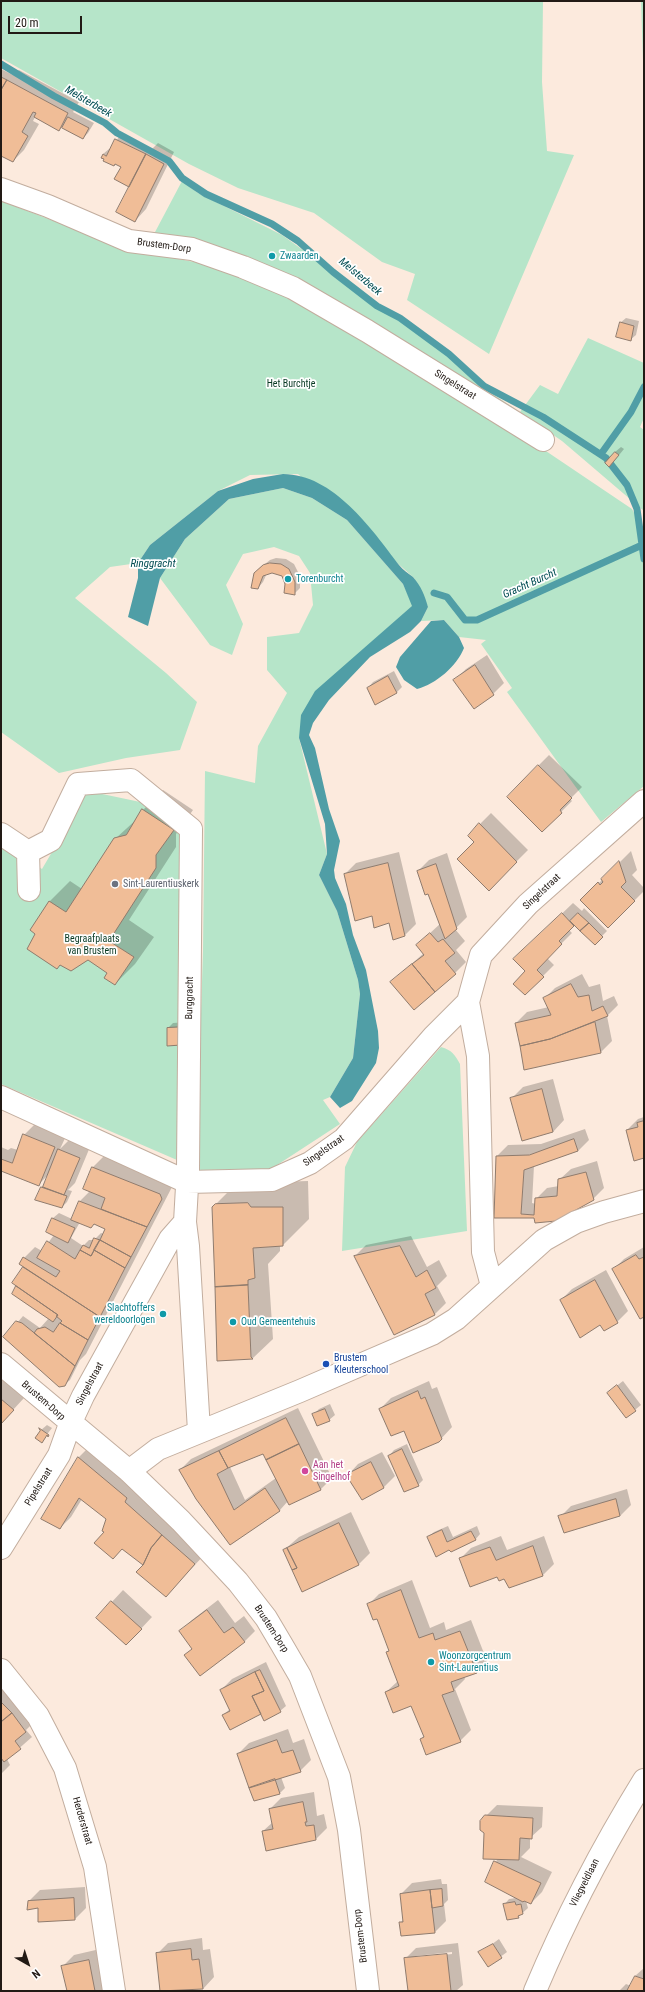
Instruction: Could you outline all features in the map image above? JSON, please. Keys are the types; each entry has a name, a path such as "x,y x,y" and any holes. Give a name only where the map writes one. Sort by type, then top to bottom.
{"street":[{"name":"Brustem-Dorp","path":"1,189 48,206 129,242 192,249 243,267 293,288 367,331"},
{"name":"Singelstraat","path":"367,331 543,440"},
{"name":"Burggracht","path":"28,852 51,840 78,784 131,780 192,830 187,1182"},
{"name":"Singelstraat","path":"492,1286 483,1252 478,1056 468,1002 481,955 528,904 644,801"},
{"path":"1,834 28,852 29,890"},
{"name":"Singelstraat","path":"187,1182 272,1180 310,1164 344,1139 434,1036 468,1002"},
{"path":"1,1097 187,1182 185,1222 188,1246 200,1431"},
{"path":"129,1471 158,1449 300,1391 432,1334 456,1319 544,1240 576,1222 604,1212 644,1201"},
{"name":"Singelstraat","path":"70,1424 83,1396 170,1239 185,1222"},
{"name":"Brustem-Dorp","path":"1,1364 70,1424 129,1471 181,1521 238,1582 266,1618 300,1676 339,1777 349,1830 368,1991"},
{"name":"Pipelstraat","path":"1,1548 59,1455 70,1424"},
{"name":"Herderstraat","path":"1,1670 38,1716 65,1768 95,1867 114,1991"},
{"name":"Vliegveldlaan","path":"535,1991 557,1939 591,1870 644,1780"}],"green space":[{"path":"1,1 543,1 542,82 547,151 574,155 489,354 407,300 415,274 382,262 314,213 238,188 189,164 1,58"},
{"path":"641,1 644,1 644,91"},
{"path":"182,181 198,193 282,235 314,258 367,301 400,321 440,349 482,387 520,412 331,301 154,234"},
{"name":"Het Burchtje","path":"1,201 128,249 199,263 232,273 289,298 534,443 632,509 644,532 644,786 601,822 507,692 512,688 481,644 486,640 459,637 444,620 421,621 428,607 414,578 298,474 250,475 218,491 150,545 138,563 110,567 75,598 166,673 197,702 180,750 126,758 59,773 1,732"},
{"path":"588,338 644,363 644,418 640,427 644,430 644,511 562,441 520,412 540,385 558,394"},
{"path":"283,488 312,498 347,520 403,584 413,606 371,643 299,738 327,854 319,875 337,911 358,980 360,994 353,1058 330,1097 323,1100 340,1124 271,1169 196,1170 203,951 205,771 255,783 258,746 287,693 267,670 267,637 299,633 313,605 310,573 299,556 274,547 243,554 226,585 243,624 232,655 210,645 160,578 185,539 229,499"},
{"name":"Begraafplaats van Brustem","path":"88,791 145,803 183,821 177,1160 1,1084 1,841 42,869"},
{"path":"441,1047 453,1053 460,1064 467,1231 342,1251 345,1167 357,1142"}],"water":[{"name":"Ringgracht","path":"283,474 301,476 318,483 335,493 350,506 364,520 401,567 416,580 426,599 428,607 421,621 410,632 370,657 329,700 313,723 309,735 315,748 329,809 340,841 334,870 335,878 346,904 353,935 366,970 378,1031 379,1048 376,1063 352,1101 340,1108 330,1097 353,1058 360,994 358,980 337,911 319,875 327,854 325,824 299,738 301,715 315,691 412,606 403,584 347,520 312,498 283,488 229,499 185,539 160,578 148,626 128,617 138,578 138,563 150,545 218,491 253,479"},
{"path":"444,620 459,637 464,648 461,655 451,668 438,679 424,687 417,689 404,680 396,667 400,657 431,621"}],"building":[{"path":"1,77 7,80 1,90"},
{"path":"7,80 68,113 59,131 34,117 36,113 33,112 22,132 28,136 13,162 1,156 1,90"},
{"path":"68,117 89,128 83,139 62,128"},
{"path":"115,139 146,154 129,187 114,179 121,167 115,164 114,166 103,161 104,159 101,158 103,154 106,156"},
{"path":"146,154 164,164 135,222 116,212"},
{"path":"620,322 634,326 631,341 616,337"},
{"path":"615,452 619,455 609,467 605,463"},
{"name":"Torenburcht","path":"270,563 281,564 289,569 295,582 295,595 284,593 285,584 282,576 272,573 263,576 258,589 251,588 254,573 263,565"},
{"path":"475,665 494,695 474,709 453,680"},
{"path":"388,676 397,693 375,705 367,688"},
{"path":"538,765 572,798 560,810 562,813 542,832 507,797"},
{"name":"Sint-Laurentiuskerk","path":"142,809 174,830 156,855 156,868 109,941 134,957 115,985 104,978 107,973 88,960 71,971 60,965 57,969 27,949 35,934 30,930 49,901 66,912 114,838 126,835"},
{"path":"479,823 517,862 489,891 457,859 474,842 468,836"},
{"path":"619,861 626,882 621,887 635,901 608,928 580,900 598,882 600,885 603,882 601,879"},
{"path":"388,863 405,936 393,940 389,923 374,928 372,916 355,921 344,874"},
{"path":"436,864 457,929 445,939 428,894 425,895 417,871"},
{"path":"562,913 574,926 559,941 562,944 537,970 544,977 525,995 513,984 525,971 513,959"},
{"path":"578,913 589,923 580,931 570,921"},
{"path":"589,923 603,937 595,945 580,931"},
{"path":"430,933 438,942 443,939 455,953 445,961 456,974 435,992 412,964 424,955 416,945"},
{"path":"412,964 435,992 414,1010 390,982"},
{"path":"571,984 578,997 589,995 592,1011 603,1006 608,1016 550,1039 520,1046 515,1023 551,1015 543,998"},
{"path":"595,1022 601,1053 524,1070 520,1046 550,1039"},
{"path":"183,1027 181,1045 167,1046 167,1028"},
{"path":"542,1089 553,1132 522,1141 510,1098"},
{"path":"644,1121 644,1158 634,1161 626,1130 638,1127 637,1123"},
{"path":"23,1134 55,1147 39,1186 1,1171 1,1159 12,1163"},
{"path":"574,1139 578,1151 524,1170 521,1214 534,1215 535,1198 557,1196 558,1179 586,1172 594,1200 556,1221 535,1223 534,1218 494,1218 496,1156 529,1155"},
{"path":"58,1149 80,1158 64,1195 43,1187"},
{"path":"92,1167 160,1194 162,1199 147,1227 101,1209 105,1198 83,1189"},
{"path":"41,1187 67,1196 62,1208 35,1200"},
{"path":"79,1201 147,1227 131,1257 100,1240 105,1229 94,1224 91,1228 71,1220"},
{"path":"248,1203 251,1207 283,1207 283,1246 253,1248 255,1278 248,1280 248,1285 215,1287 212,1207 215,1204"},
{"path":"52,1218 75,1228 68,1243 46,1232"},
{"path":"94,1238 100,1240 91,1256 80,1250 83,1245 89,1248"},
{"path":"100,1240 131,1257 125,1268 94,1250"},
{"path":"47,1241 75,1259 80,1250 91,1256 94,1250 125,1268 100,1317 19,1264 23,1257 56,1277 60,1271 37,1258"},
{"path":"400,1246 416,1277 427,1270 436,1288 425,1294 435,1315 394,1335 354,1256"},
{"path":"636,1255 639,1259 644,1257 644,1317 640,1319 612,1269"},
{"path":"23,1267 100,1317 88,1340 60,1323 62,1321 56,1316 58,1315 12,1283"},
{"path":"595,1280 618,1323 604,1331 600,1325 580,1338 560,1300"},
{"name":"Oud Gemeentehuis","path":"248,1285 251,1357 253,1359 217,1361 215,1287"},
{"path":"16,1286 58,1315 53,1322 12,1294"},
{"path":"16,1321 22,1323 75,1366 65,1386 59,1387 3,1337"},
{"path":"60,1323 88,1340 75,1366 34,1333 37,1329 45,1327 53,1332"},
{"path":"617,1385 636,1411 626,1418 607,1393"},
{"path":"418,1391 421,1399 425,1397 442,1439 439,1442 413,1453 404,1431 391,1436 379,1409"},
{"path":"1,1399 14,1410 1,1424"},
{"path":"325,1409 330,1421 317,1426 312,1414"},
{"path":"286,1418 299,1444 266,1460 263,1454 228,1468 219,1451"},
{"path":"39,1428 49,1435 48,1437 47,1435 42,1443 35,1438 40,1431"},
{"path":"299,1444 321,1490 289,1505 266,1460"},
{"path":"402,1449 419,1486 404,1492 388,1456"},
{"path":"219,1451 228,1468 217,1474 234,1510 265,1488 280,1511 230,1545 196,1499 179,1470"},
{"path":"78,1457 127,1498 125,1502 162,1535 151,1548 143,1565 122,1549 113,1559 94,1543 104,1532 102,1531 106,1519 79,1498 60,1529 41,1519"},
{"path":"371,1462 384,1488 362,1500 346,1475"},
{"path":"616,1499 620,1516 564,1533 558,1516"},
{"path":"339,1523 359,1565 302,1592 292,1570 297,1568 287,1548"},
{"path":"442,1530 447,1542 471,1531 476,1540 451,1552 449,1550 436,1557 427,1537"},
{"path":"162,1535 195,1564 166,1597 136,1572 143,1565 151,1548"},
{"path":"533,1546 543,1576 509,1588 504,1579 499,1581 497,1577 470,1587 459,1558 490,1547 496,1560"},
{"path":"287,1548 297,1568 292,1570 283,1550"},
{"name":"Woonzorgcentrum Sint-Laurentius","path":"401,1590 419,1638 433,1633 435,1640 460,1631 477,1673 451,1682 454,1691 442,1695 461,1742 426,1755 420,1739 424,1737 411,1706 393,1713 385,1692 399,1686 386,1652 389,1651 377,1619 373,1620 367,1604"},
{"path":"111,1601 142,1629 126,1645 96,1618"},
{"path":"207,1610 224,1633 233,1627 245,1642 200,1676 184,1655 192,1649 179,1631"},
{"path":"260,1670 281,1712 264,1721 252,1696 264,1691 255,1672"},
{"path":"255,1672 264,1691 252,1696 261,1714 230,1730 222,1715 230,1711 220,1690"},
{"path":"1,1702 12,1713 1,1722"},
{"path":"12,1713 26,1732 15,1741 21,1749 4,1762 1,1758 1,1722"},
{"path":"277,1740 282,1753 293,1750 301,1772 249,1788 237,1754"},
{"path":"275,1779 280,1794 254,1801 249,1788"},
{"path":"303,1802 307,1822 305,1822 306,1826 314,1825 316,1840 266,1851 262,1831 273,1829 269,1809"},
{"path":"485,1815 533,1818 532,1839 520,1838 519,1860 483,1859 484,1833 480,1830 480,1821"},
{"path":"494,1861 541,1883 531,1904 524,1901 523,1902 485,1882"},
{"path":"442,1889 443,1906 432,1908 430,1890"},
{"path":"430,1890 435,1933 401,1936 399,1922 403,1922 400,1894"},
{"path":"74,1898 75,1920 38,1922 38,1908 27,1910 28,1901"},
{"path":"515,1902 516,1905 521,1904 523,1914 518,1916 519,1918 507,1920 503,1904"},
{"path":"493,1944 502,1958 488,1967 478,1952"},
{"path":"191,1949 192,1960 199,1959 203,1989 160,1991 156,1953"},
{"path":"447,1954 451,1991 408,1991 404,1958"},
{"path":"89,1960 95,1991 67,1991 61,1966"},
{"path":"635,1976 644,1979 644,1991 627,1991"}],"waterway":[{"name":"Melsterbeek","path":"1,64 54,96 105,123 117,133 169,161 182,178 206,194 272,224 298,241 333,272 377,306 400,318 449,354 484,386 543,417 606,458 627,485 637,509 644,559"},
{"path":"601,454 631,412 644,387"},
{"name":"Gracht Burcht","path":"434,593 447,597 465,620 477,620 642,545"}],"place":[{"name":"Zwaarden","path":"272,256"},
{"name":"Torenburcht","path":"288,579"},
{"name":"Sint-Laurentiuskerk","path":"115,884"},
{"name":"Slachtoffers wereldoorlogen","path":"163,1314"},
{"name":"Oud Gemeentehuis","path":"233,1322"},
{"name":"Brustem Kleuterschool","path":"326,1364"},
{"name":"Aan het Singelhof","path":"305,1471"},
{"name":"Woonzorgcentrum Sint-Laurentius","path":"431,1662"}]}
